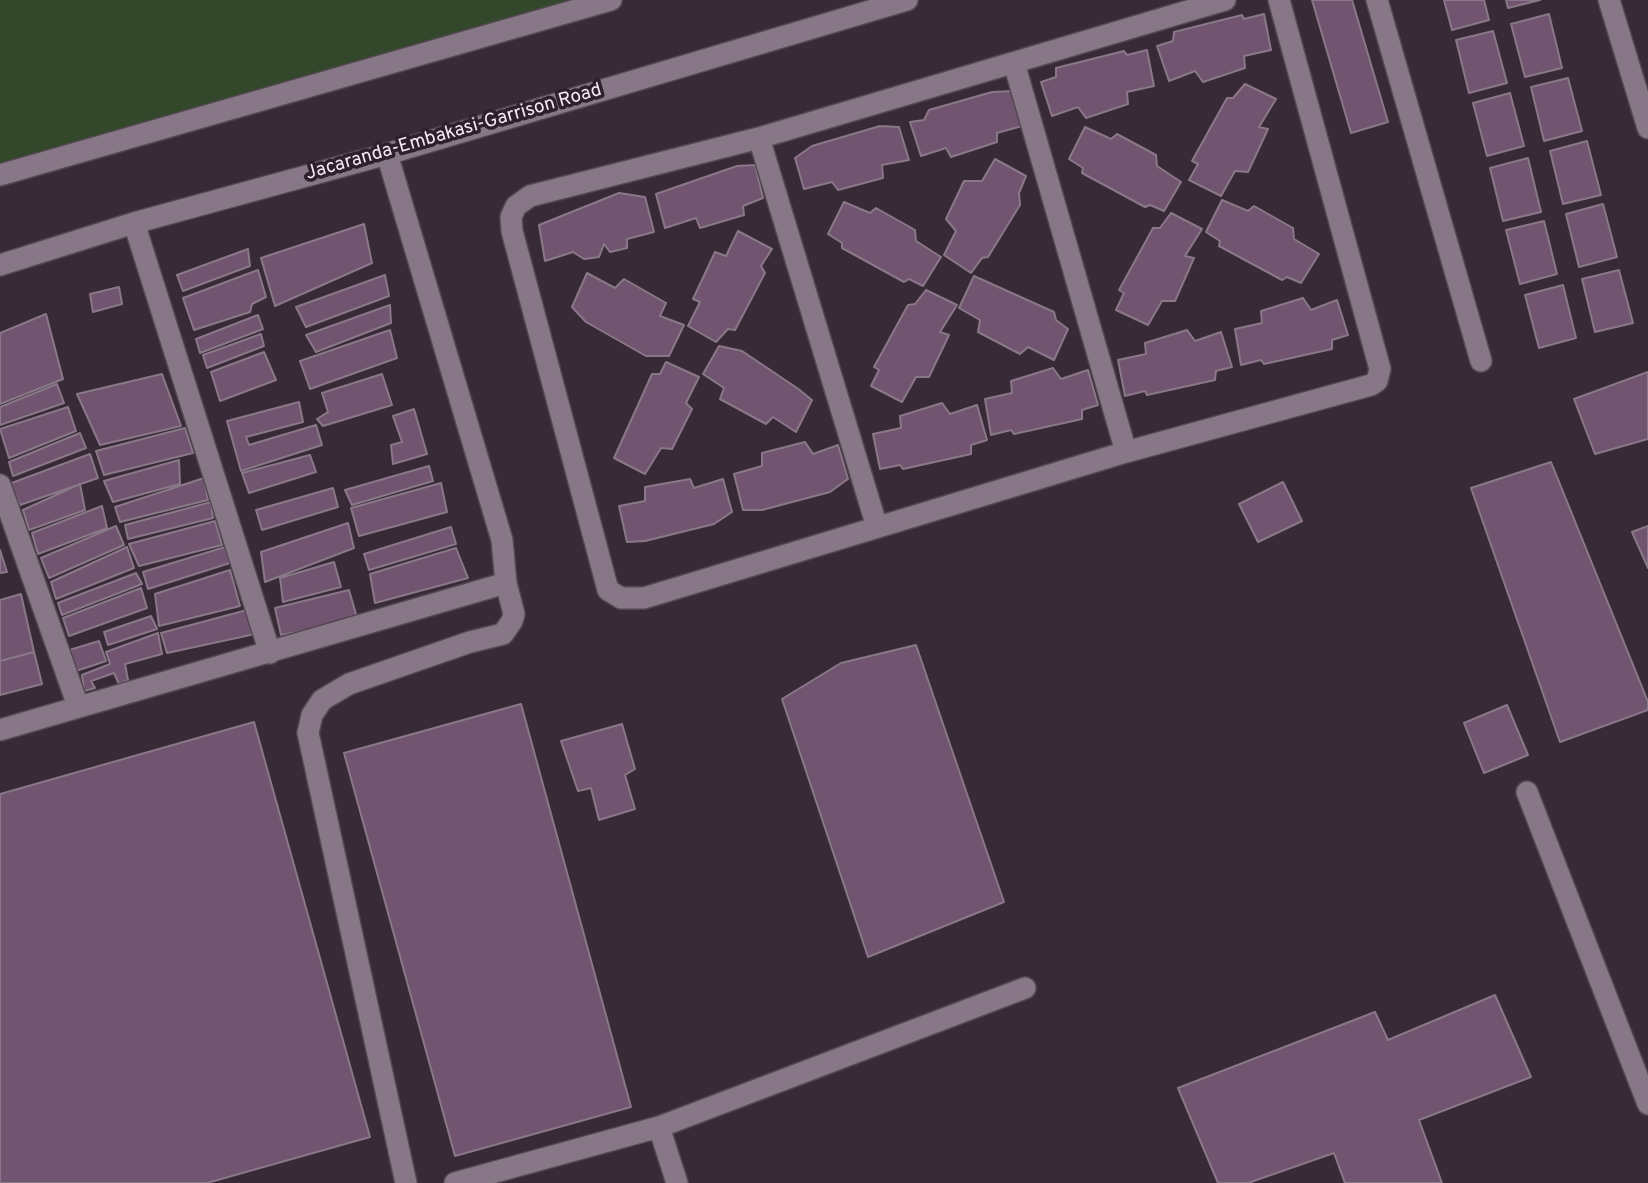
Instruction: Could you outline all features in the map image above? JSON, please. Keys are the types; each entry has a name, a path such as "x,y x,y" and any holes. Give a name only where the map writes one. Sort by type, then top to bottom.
{"street":[{"path":"0,175 611,0"},
{"name":"Jacaranda-Embakasi-Garrison Road","path":"0,265 134,223 387,154 907,0"},
{"path":"1225,0 759,138 530,196 516,206 511,217 512,231 608,590 621,598 644,598 1126,452 1371,385 1380,375 1279,0"},
{"path":"1377,0 1481,361"},
{"path":"1609,0 1648,128"},
{"path":"1014,63 1126,452"},
{"path":"759,138 877,527"},
{"path":"387,154 502,540 506,583 514,614 503,634 470,642 349,684 322,700 312,715 308,733 406,1183"},
{"path":"134,223 270,653"},
{"path":"0,485 78,706"},
{"path":"0,730 506,583"},
{"path":"1527,792 1648,1104"},
{"path":"456,1183 659,1128 1025,988"},
{"path":"659,1128 677,1183"}],"green space":[{"path":"0,0 580,0 0,163"}],"building":[{"path":"1312,0 1352,0 1388,122 1351,133"},
{"path":"1444,0 1484,0 1489,20 1452,30"},
{"path":"1506,0 1540,0 1508,8"},
{"path":"1264,14 1271,50 1244,56 1245,68 1203,82 1195,71 1169,81 1157,46 1173,41 1174,32 1242,15 1244,19"},
{"path":"1549,14 1562,68 1525,77 1511,24"},
{"path":"1493,31 1507,83 1469,93 1456,40"},
{"path":"1147,50 1154,86 1127,92 1128,104 1086,118 1078,107 1052,116 1041,82 1056,77 1056,68 1124,51 1127,55"},
{"path":"1568,78 1582,131 1544,141 1531,87"},
{"path":"1245,84 1276,99 1259,127 1268,129 1248,172 1235,171 1221,196 1189,180 1198,164 1192,161 1227,98 1233,98"},
{"path":"1013,91 1022,126 997,133 997,142 951,157 946,148 921,156 910,122 924,120 929,110 992,92"},
{"path":"1510,93 1524,146 1487,156 1473,103"},
{"path":"880,126 899,127 909,160 882,165 883,178 838,190 832,182 804,189 795,158 812,146"},
{"path":"1085,127 1111,139 1117,134 1156,155 1157,166 1181,182 1164,211 1150,205 1145,207 1082,173 1083,168 1069,159"},
{"path":"1587,141 1601,195 1563,204 1550,151"},
{"path":"1528,158 1541,212 1503,221 1490,168"},
{"path":"995,159 1026,176 1019,193 1020,205 988,257 982,258 971,273 944,255 956,231 946,219 964,181 982,181"},
{"path":"755,165 763,198 743,206 744,215 700,228 696,218 665,228 656,194 737,166"},
{"path":"619,193 645,197 654,232 627,239 627,248 610,252 604,244 599,257 584,259 573,252 545,261 539,225"},
{"path":"1222,200 1248,211 1254,206 1293,228 1294,239 1319,254 1301,283 1287,277 1282,280 1219,246 1220,241 1206,232"},
{"path":"844,202 870,213 876,208 915,230 916,241 941,257 923,286 909,279 904,282 842,248 842,243 828,234"},
{"path":"1603,204 1617,257 1579,267 1566,214"},
{"path":"1171,213 1202,229 1185,256 1194,258 1175,301 1162,301 1148,325 1116,310 1124,293 1119,290 1153,228 1160,228"},
{"path":"1544,221 1557,274 1520,284 1506,230"},
{"path":"364,224 372,263 275,306 261,258"},
{"path":"738,231 772,249 761,266 765,273 735,330 728,329 716,342 688,326 700,302 693,299 715,252 726,256"},
{"path":"248,249 250,266 183,291 177,275"},
{"path":"258,270 266,297 252,304 250,312 194,330 183,298"},
{"path":"1619,270 1633,323 1595,332 1582,279"},
{"path":"587,273 615,288 624,279 666,303 660,316 684,325 669,356 646,356 586,322 572,307"},
{"path":"385,275 389,296 306,327 296,307"},
{"path":"974,276 1054,312 1056,320 1068,329 1054,360 1028,347 1020,354 978,332 980,320 959,308"},
{"path":"1563,285 1576,338 1539,348 1525,295"},
{"path":"119,287 122,304 93,312 90,294"},
{"path":"926,290 957,305 940,332 949,335 929,377 916,377 902,402 871,386 879,370 874,367 908,305 915,304"},
{"path":"1303,298 1311,310 1337,300 1348,335 1332,340 1332,349 1264,364 1261,360 1241,365 1235,329 1262,323 1261,311"},
{"path":"390,305 391,323 316,352 306,335"},
{"path":"46,314 63,379 0,404 0,333"},
{"path":"258,315 263,329 200,353 196,339"},
{"path":"390,330 397,358 310,389 300,361"},
{"path":"1187,330 1195,341 1221,332 1232,367 1216,371 1215,380 1147,395 1145,391 1125,396 1118,360 1146,354 1145,343"},
{"path":"261,334 264,346 207,368 203,355"},
{"path":"719,346 742,351 812,400 796,432 773,417 766,424 720,399 724,388 703,374"},
{"path":"264,352 276,380 220,401 211,372"},
{"path":"666,362 699,377 686,403 692,409 672,449 661,448 645,474 614,458 652,374 660,374"},
{"path":"1053,368 1061,379 1088,370 1098,405 1082,410 1082,419 1014,434 1011,430 991,435 985,399 1012,393 1011,381"},
{"path":"1648,372 1648,439 1595,454 1574,399"},
{"path":"162,374 181,426 100,445 77,394"},
{"path":"382,374 392,405 323,426 317,419 328,412 322,393"},
{"path":"57,384 64,403 0,425 0,407"},
{"path":"299,402 303,422 246,437 249,445 316,425 322,445 241,471 227,421"},
{"path":"942,403 950,414 977,405 987,440 971,445 971,454 903,469 900,465 880,469 873,434 901,428 900,416"},
{"path":"68,407 76,431 9,458 0,429"},
{"path":"414,409 427,454 393,464 391,445 402,442 393,416"},
{"path":"185,428 193,453 104,475 96,451"},
{"path":"80,433 86,448 13,476 9,462"},
{"path":"805,442 813,454 838,445 848,479 830,492 762,510 743,510 734,474 762,466 762,453"},
{"path":"90,454 98,478 20,505 9,484"},
{"path":"310,455 316,472 249,493 242,473"},
{"path":"179,460 180,484 113,502 104,481"},
{"path":"1551,462 1648,702 1648,710 1560,742 1471,488"},
{"path":"429,466 433,481 352,505 345,490"},
{"path":"204,478 208,500 120,522 115,507"},
{"path":"690,479 694,488 723,479 732,512 714,524 645,541 627,542 619,506 645,501 645,487"},
{"path":"1283,482 1302,521 1258,542 1239,504"},
{"path":"441,483 447,512 359,536 351,508"},
{"path":"80,484 85,510 29,530 23,510"},
{"path":"333,488 338,507 262,530 256,510"},
{"path":"211,502 213,518 128,539 125,525"},
{"path":"102,506 107,528 38,554 32,533"},
{"path":"215,521 222,545 139,566 129,544"},
{"path":"348,523 354,548 265,582 261,552"},
{"path":"116,526 124,545 49,578 41,558"},
{"path":"1648,526 1648,568 1632,532"},
{"path":"451,527 456,544 369,570 364,554"},
{"path":"127,547 134,568 56,599 51,582"},
{"path":"225,547 230,563 148,589 143,572"},
{"path":"456,548 468,578 375,603 370,574"},
{"path":"0,550 7,572 0,573"},
{"path":"334,562 341,587 283,602 280,578"},
{"path":"230,570 240,606 159,626 155,594"},
{"path":"136,573 142,584 62,615 58,603"},
{"path":"141,588 147,608 69,636 63,618"},
{"path":"349,590 358,621 281,635 275,608"},
{"path":"21,594 34,652 0,661 0,600"},
{"path":"247,610 255,634 167,653 161,633"},
{"path":"151,616 157,629 108,645 104,632"},
{"path":"158,633 162,654 125,664 128,680 119,684 114,673 91,681 95,688 84,691 82,675 110,664 106,652"},
{"path":"99,641 106,661 70,673 63,652"},
{"path":"916,645 1004,902 868,957 782,699 841,663"},
{"path":"34,652 42,684 0,695 0,661"},
{"path":"521,704 631,1107 455,1156 344,753"},
{"path":"1507,705 1528,755 1484,773 1464,723"},
{"path":"254,722 370,1137 207,1183 0,1183 0,794"},
{"path":"622,724 635,769 625,775 635,809 599,820 591,788 578,791 561,741"},
{"path":"1495,995 1531,1077 1419,1120 1442,1183 1345,1183 1334,1153 1248,1183 1218,1183 1178,1088 1375,1012 1388,1040"}]}
